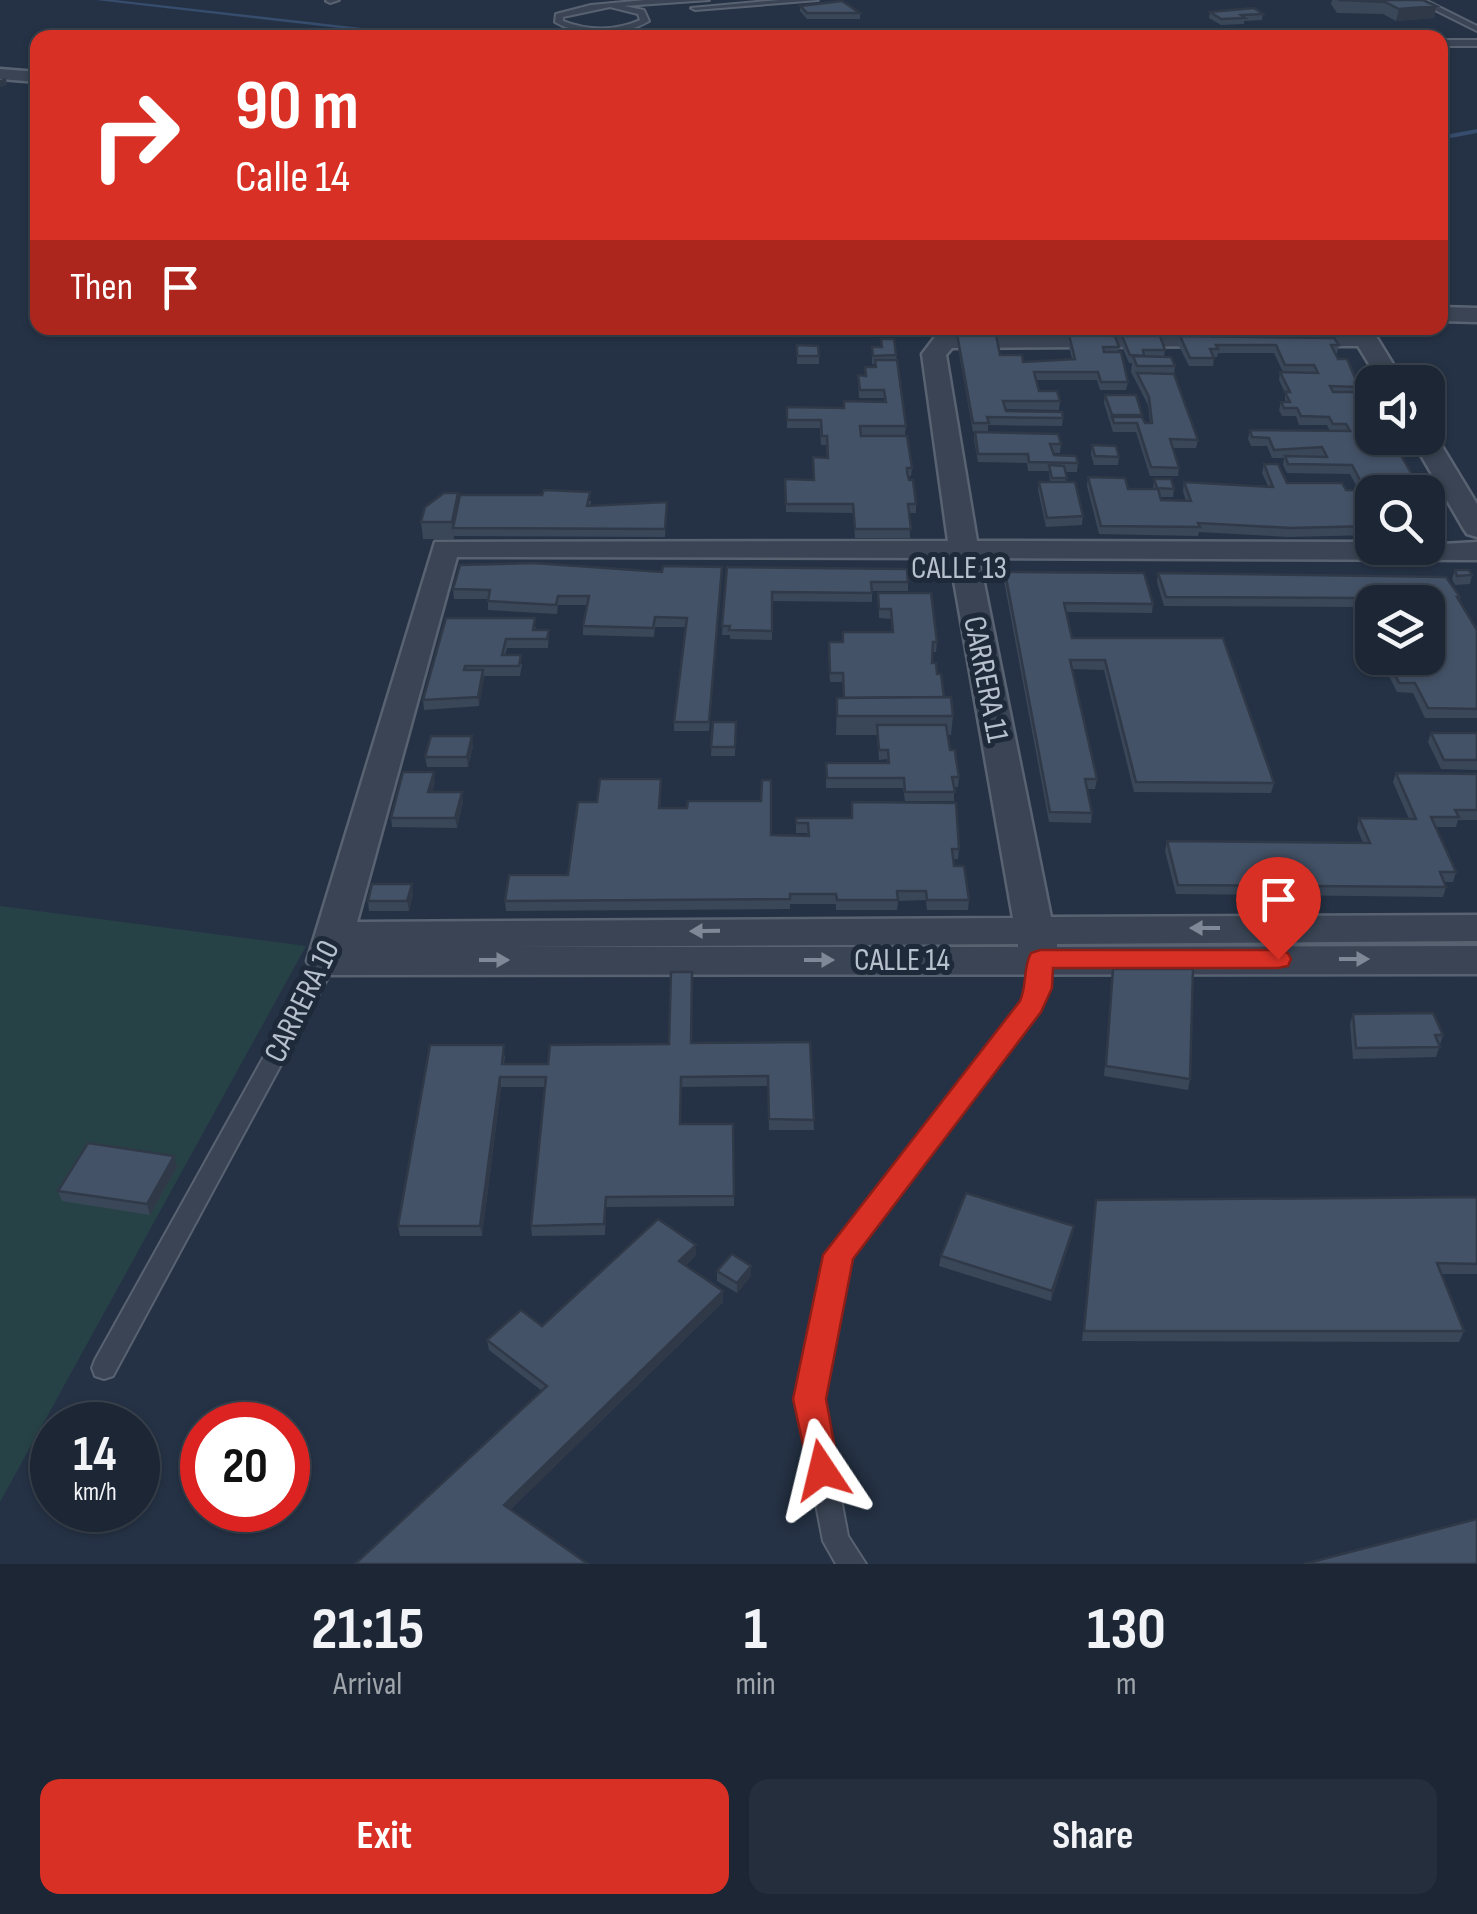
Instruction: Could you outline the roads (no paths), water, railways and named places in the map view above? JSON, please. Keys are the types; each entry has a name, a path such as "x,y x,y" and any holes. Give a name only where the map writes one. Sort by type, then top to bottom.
{"street":[{"path":"0,74 30,77"},
{"path":"1448,314 1477,315"},
{"name":"CARRERA 11","path":"1037,944 965,559 934,354 944,342 978,338 1260,339 1329,335"},
{"path":"1364,335 1382,365"},
{"path":"1434,455 1477,528"},
{"name":"CALLE 13","path":"965,559 1477,551"},
{"name":"CALLE 13","path":"443,557 965,559 1477,569"},
{"name":"CARRERA 10","path":"331,948 443,557"},
{"name":"CALLE 14","path":"331,948 1037,944 1477,928"},
{"name":"CALLE 14","path":"1037,944 1477,960"}],"lane":[{"path":"599,30 570,28 558,22 559,16 571,10 704,0"},
{"path":"613,6 645,15 814,0"},
{"path":"1419,0 1477,29"},
{"path":"617,30 645,21 645,15"},
{"path":"1448,44 1477,43"},
{"path":"852,1564 836,1541 810,1399 838,1255 1032,1006 1039,988 1037,944"},
{"name":"CARRERA 10","path":"104,1368 331,948"}],"waterway":[{"path":"99,0 374,30"},
{"path":"1448,136 1477,131"}]}
